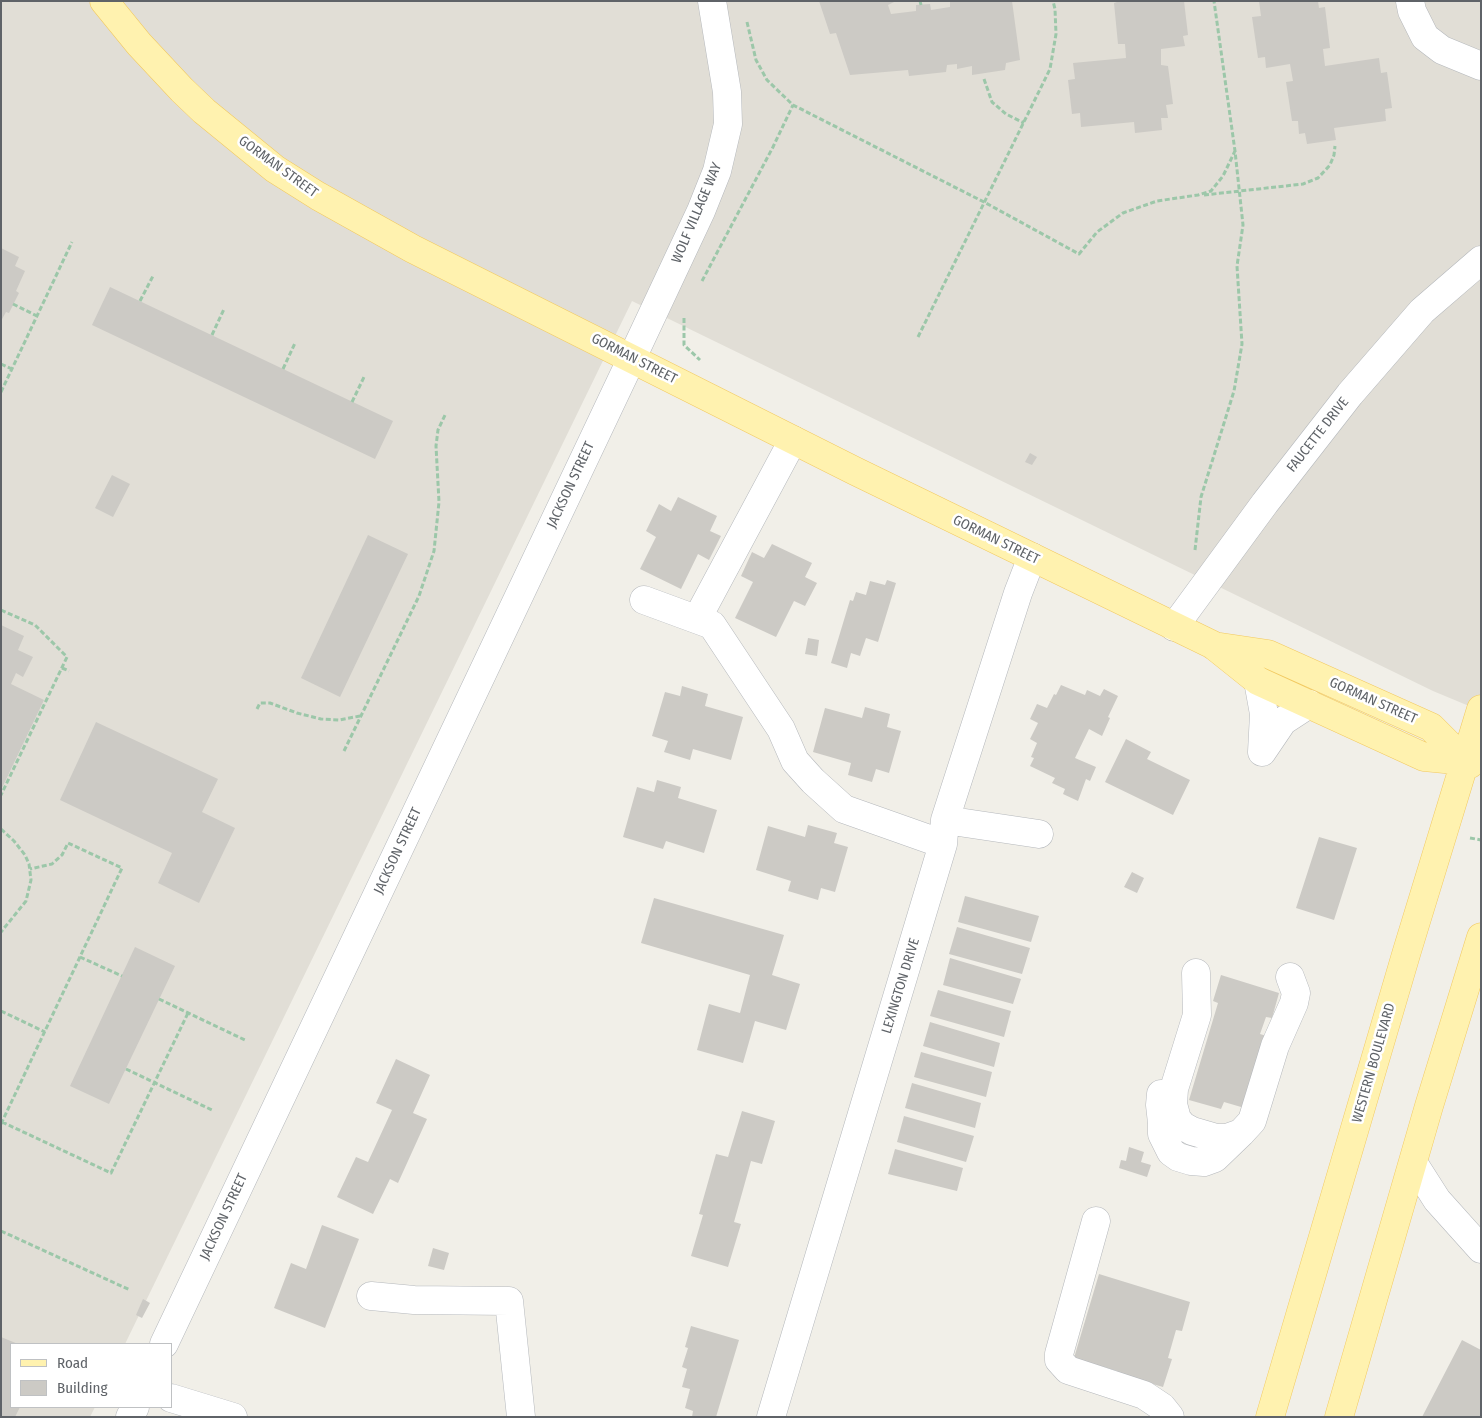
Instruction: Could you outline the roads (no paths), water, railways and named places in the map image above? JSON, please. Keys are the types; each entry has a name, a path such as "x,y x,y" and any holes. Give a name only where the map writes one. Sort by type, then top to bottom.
{"main road":[{"name":"GORMAN STREET","path":"104,1 139,44 204,111 275,168 318,196 413,248 793,440 1213,645 1258,681 1424,757 1473,765"},
{"name":"GORMAN STREET","path":"1213,645 1268,654 1431,727 1473,765"},
{"name":"WESTERN BOULEVARD","path":"1270,1417 1396,987 1473,765 1481,709"},
{"path":"1339,1417 1414,1164 1429,1106 1481,937"}],"street":[{"name":"WOLF VILLAGE WAY","path":"632,358 718,171 728,124 727,100 712,1"},
{"path":"1410,1 1412,11 1425,37 1442,50 1481,66"},
{"name":"FAUCETTE DRIVE","path":"1174,627 1265,503 1350,394 1422,311 1481,260"},
{"name":"JACKSON STREET","path":"164,1343 632,358"},
{"path":"697,619 793,440"},
{"name":"LEXINGTON DRIVE","path":"771,1417 944,832 1018,593 1032,557"},
{"path":"644,600 712,625 781,729 795,761 844,809 944,832 1039,834"},
{"path":"1258,681 1264,714 1262,752 1283,721 1309,704"},
{"path":"1196,973 1161,1088 1160,1105 1162,1134 1171,1152 1178,1157 1191,1161 1204,1162 1215,1158 1252,1121 1275,1046 1294,1003 1296,993 1290,978"},
{"path":"1414,1164 1437,1200 1481,1249"},
{"path":"1096,1221 1059,1354 1059,1360 1068,1370 1144,1395 1162,1407 1170,1417"},
{"path":"371,1296 414,1300 509,1301 521,1417"},
{"path":"172,1398 233,1417"}]}
